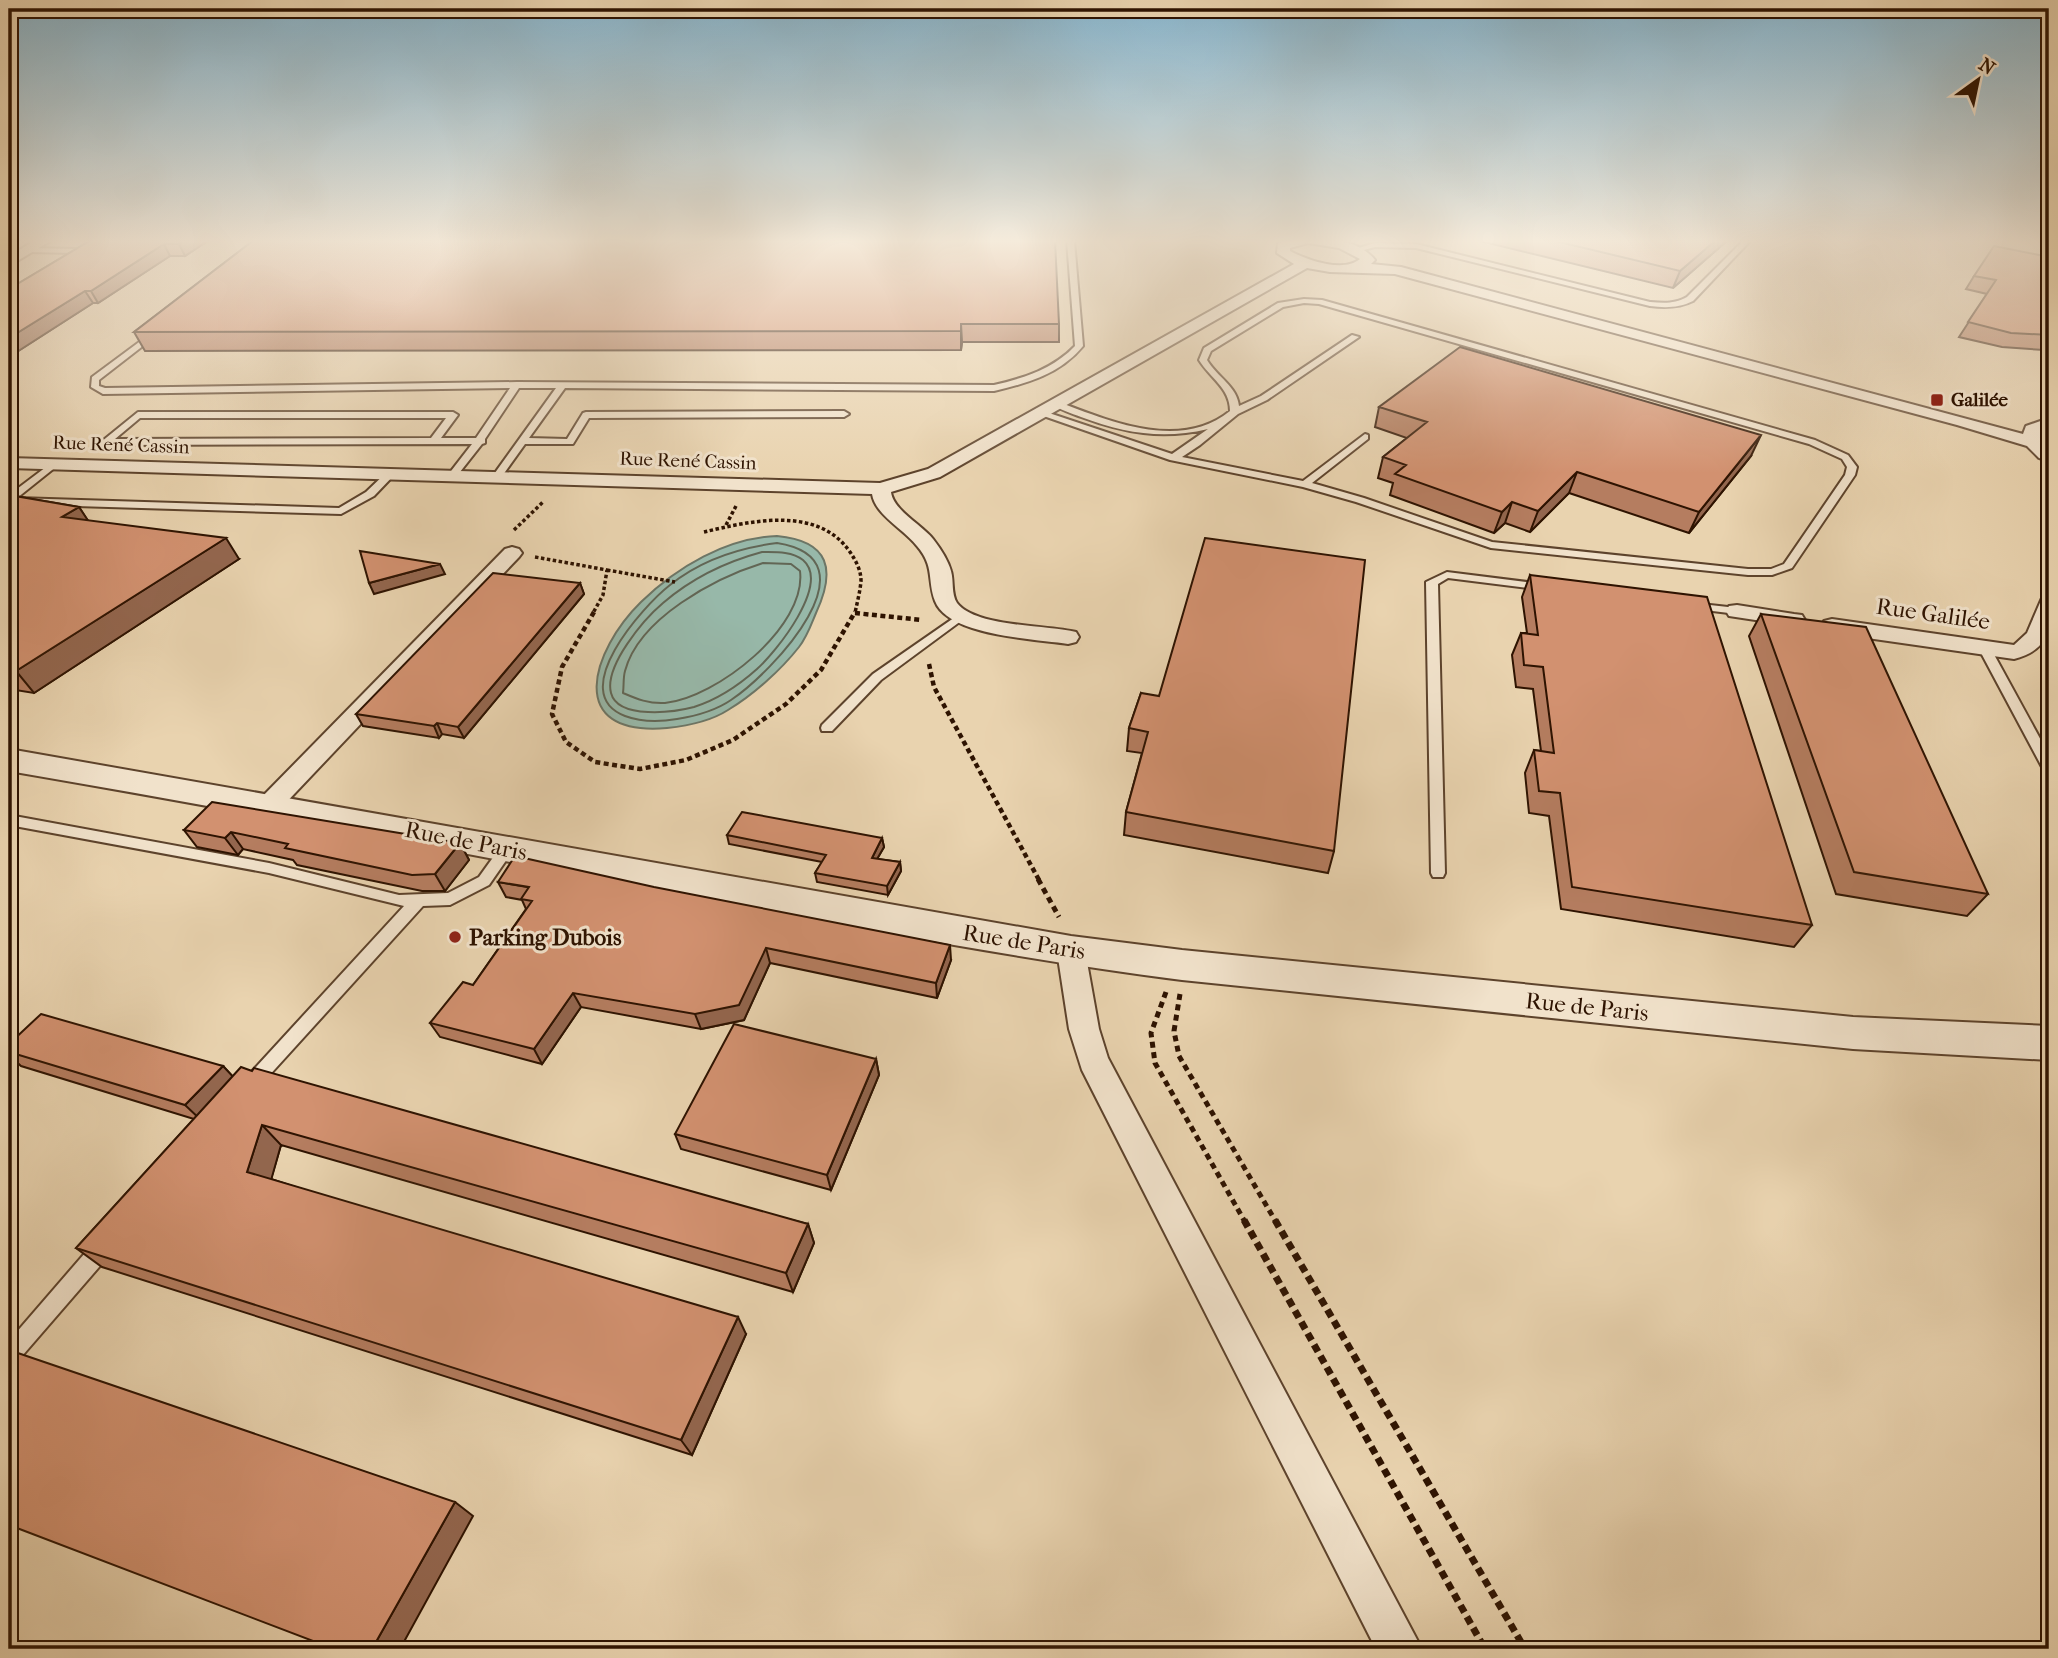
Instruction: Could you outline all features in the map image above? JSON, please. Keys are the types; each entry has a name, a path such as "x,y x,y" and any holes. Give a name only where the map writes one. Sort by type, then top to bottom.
{"street":[{"name":"Rue René Cassin","path":"9,463 881,489 934,473 1209,317"},
{"path":"1574,317 1963,421 2040,430 2049,457"},
{"path":"881,489 882,499 887,506 933,550 943,577 945,602 961,616 975,622 1068,637"},
{"path":"269,805 512,553"},
{"name":"Rue Galilée","path":"1737,611 1985,649 2022,651 2033,643 2044,628 2049,602"},
{"name":"Rue de Paris","path":"9,760 269,805 922,926 1066,935 1174,973 1853,1032 2049,1043"},
{"path":"1066,935 1093,1060 1400,1649"}],"lane":[{"path":"159,329 95,379 95,387 103,391 517,385 994,388 1027,381 1070,358 1079,346 1077,317"},
{"path":"1235,412 1236,400 1227,386 1207,369 1203,360 1207,350 1261,317"},
{"path":"1048,409 1173,458 1305,484 1491,545 1748,572 1772,572 1788,566 1850,475 1852,467 1839,453 1812,442 1373,317"},
{"path":"1173,458 1198,443 1235,412 1264,398 1355,337"},
{"path":"453,475 482,441 485,429 517,385"},
{"path":"497,477 562,385"},
{"path":"1048,409 1142,435 1185,434 1217,425"},
{"path":"522,441 570,442 586,415 844,414"},
{"path":"434,441 453,415 138,415 106,442 482,441"},
{"path":"1305,484 1365,436"},
{"path":"9,500 54,464"},
{"path":"9,500 341,511 370,495 391,473"},
{"path":"1438,873 1432,582 1447,575 1558,589"},
{"path":"1682,604 1737,611"},
{"path":"827,728 855,703 877,677 961,616"},
{"path":"1985,649 2049,767"},
{"path":"9,820 269,868 399,901 450,899 484,881 507,849"},
{"path":"234,1102 419,900"},
{"path":"9,1356 115,1233"}],"path":[{"path":"565,478 502,543 503,549 512,553 675,583"},
{"path":"607,570 603,596 562,667 552,714 566,742 595,762 640,769 686,760 733,740 786,704 821,670 855,613 861,580 858,564 847,545 828,531 791,520 770,520 726,525 704,532"},
{"path":"923,612 922,620 934,687 1066,935"},
{"path":"855,613 922,620"},
{"path":"1174,973 1151,1027 1151,1051 1155,1063 1486,1649"},
{"path":"1174,973 1179,1007 1173,1026 1179,1056 1525,1649"}],"water":[{"path":"777,536 795,539 818,551 824,560 826,571 822,598 804,639 792,656 747,697 721,714 706,720 667,728 634,727 612,719 600,705 597,686 600,665 610,643 641,602 670,577 703,557 739,542"}],"building":[{"path":"9,317 42,317 9,338"},
{"path":"153,317 1059,317 1059,324 961,324 961,331 134,332"},
{"path":"1971,317 2049,317 2049,335 2011,333 1968,322"},
{"path":"1460,347 1761,435 1699,512 1577,472 1538,511 1512,502 1502,512 1395,474 1406,465 1383,457 1427,422 1379,407"},
{"path":"9,495 79,507 62,517 226,538 16,671 9,669"},
{"path":"1205,538 1365,560 1334,851 1126,812 1148,732 1129,728 1141,693 1159,696"},
{"path":"360,551 440,564 369,583"},
{"path":"493,573 580,583 458,727 356,714"},
{"path":"1530,575 1707,597 1812,925 1572,887 1560,793 1539,791 1534,750 1554,753 1543,667 1524,665 1521,633 1538,635"},
{"path":"1761,614 1866,627 1988,894 1854,872"},
{"path":"212,802 460,843 435,874 412,875 285,848 288,844 231,832 225,838 184,830"},
{"path":"742,812 882,838 872,858 900,862 887,886 815,873 826,855 727,835"},
{"path":"515,856 654,887 950,945 936,983 766,948 739,1005 695,1014 573,993 534,1049 430,1023 463,982 473,985 532,901 521,899 529,887 498,882"},
{"path":"41,1014 223,1066 185,1105 9,1052 9,1044"},
{"path":"734,1024 876,1059 827,1175 675,1134"},
{"path":"241,1067 252,1071 254,1068 808,1224 786,1273 262,1125 247,1172 738,1317 681,1440 76,1248"},
{"path":"9,1350 455,1502 372,1649 334,1649 9,1525"}],"place":[{"name":"Galilée","path":"1937,400"},
{"name":"Parking Dubois","path":"455,937"}]}
